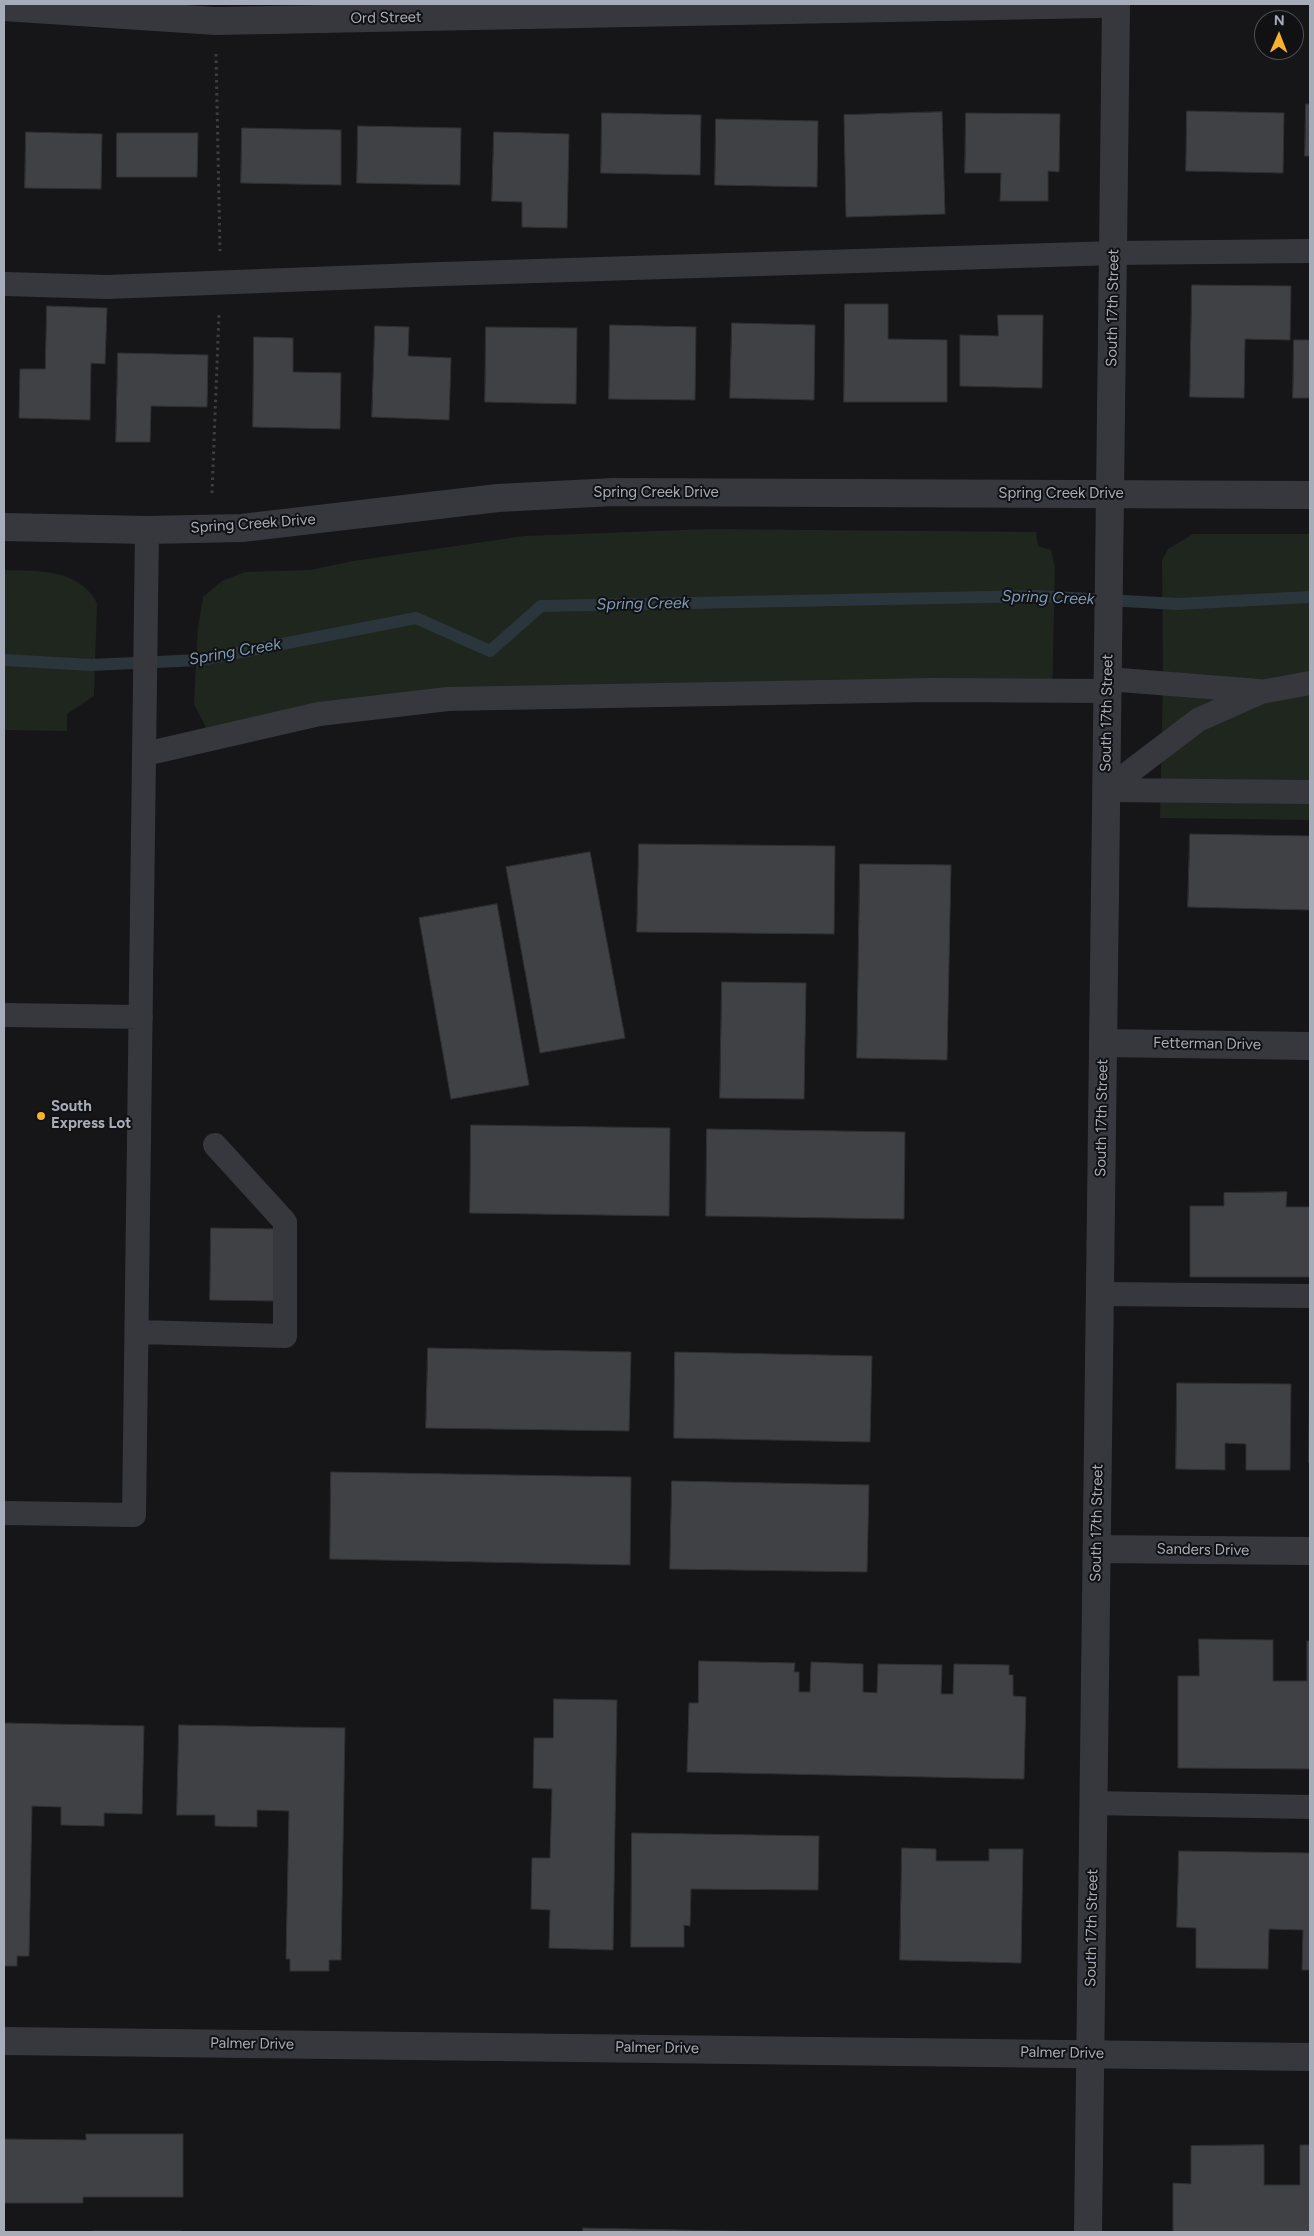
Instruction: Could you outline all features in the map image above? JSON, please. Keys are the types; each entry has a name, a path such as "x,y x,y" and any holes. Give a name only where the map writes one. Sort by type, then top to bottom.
{"street":[{"name":"Ord Street","path":"4,7 216,21 1098,4"},
{"name":"South 17th Street","path":"1088,2232 1116,4"},
{"name":"Spring Creek Drive","path":"4,526 147,530 242,528 498,498 613,492 1310,496"},
{"name":"Fetterman Drive","path":"1103,1043 1310,1046"},
{"name":"Sanders Drive","path":"1096,1549 1310,1551"},
{"name":"Palmer Drive","path":"4,2041 1310,2056"}],"lane":[{"path":"4,284 107,287 442,274 1114,253 1310,251"},
{"path":"4,1513 134,1515 147,530"},
{"path":"145,754 319,714 448,699 1108,685 1261,692 1310,683"},
{"path":"1106,790 1198,720 1261,692"},
{"path":"1106,790 1310,792"},
{"path":"4,1015 141,1017"},
{"path":"137,1332 285,1336 285,1222 215,1145"},
{"path":"1100,1294 1310,1296"},
{"path":"1093,1803 1310,1807"}],"shaded area":[{"path":"710,529 1036,532 1038,546 1051,550 1055,567 1052,699 421,704 206,728 194,704 198,628 203,597 222,581 245,572 310,570 353,561 524,536"},
{"path":"1193,534 1310,534 1310,820 1160,818 1163,677 1162,560 1168,549"},
{"path":"4,570 43,572 68,577 79,583 97,603 94,696 67,714 67,731 4,730"}],"building":[{"path":"1306,104 1310,104 1310,156 1305,156"},
{"path":"1187,111 1284,113 1283,173 1186,171"},
{"path":"942,112 945,214 846,217 844,115"},
{"path":"602,113 701,115 700,175 601,173"},
{"path":"966,113 1060,114 1059,172 1048,171 1048,201 1000,201 1001,173 965,173"},
{"path":"716,119 818,121 817,187 715,185"},
{"path":"358,126 461,128 460,185 357,183"},
{"path":"242,128 341,130 341,185 241,183"},
{"path":"26,132 102,134 101,189 25,188"},
{"path":"494,132 569,134 567,228 522,227 522,202 492,201"},
{"path":"117,133 198,133 197,177 117,177"},
{"path":"1192,285 1291,286 1290,340 1245,339 1244,398 1190,397"},
{"path":"845,304 888,304 888,339 947,340 947,402 844,402"},
{"path":"47,306 107,308 105,364 91,363 90,420 19,418 20,369 45,369"},
{"path":"998,315 1043,315 1042,388 960,386 960,335 998,336"},
{"path":"732,323 815,325 814,400 730,398"},
{"path":"610,325 696,327 695,400 609,399"},
{"path":"375,326 409,327 408,356 451,358 449,420 372,417"},
{"path":"486,327 577,328 576,404 485,402"},
{"path":"254,337 293,338 293,372 341,373 340,429 253,427"},
{"path":"1294,340 1310,340 1310,398 1293,398"},
{"path":"118,353 208,355 207,407 151,406 150,442 116,442"},
{"path":"1190,834 1310,836 1310,910 1188,907"},
{"path":"639,844 835,846 834,934 637,932"},
{"path":"590,852 625,1038 540,1053 506,867"},
{"path":"860,864 951,865 947,1060 857,1058"},
{"path":"497,904 529,1085 451,1099 419,918"},
{"path":"722,982 806,983 804,1099 720,1098"},
{"path":"471,1125 670,1128 669,1216 470,1213"},
{"path":"707,1129 905,1132 904,1219 706,1216"},
{"path":"1287,1192 1286,1207 1310,1207 1310,1277 1190,1277 1190,1206 1224,1206 1224,1193"},
{"path":"211,1228 278,1229 276,1301 210,1300"},
{"path":"1310,1347 1310,1463 1309,1463"},
{"path":"428,1348 631,1352 629,1431 426,1428"},
{"path":"675,1352 872,1356 870,1442 674,1438"},
{"path":"1177,1383 1291,1384 1290,1470 1246,1470 1246,1444 1225,1443 1225,1470 1176,1469"},
{"path":"331,1472 631,1477 630,1565 330,1559"},
{"path":"672,1481 869,1485 867,1572 670,1569"},
{"path":"1199,1639 1273,1640 1273,1681 1307,1681 1307,1641 1310,1641 1310,1769 1178,1768 1178,1676 1199,1676"},
{"path":"699,1661 795,1663 794,1672 799,1672 799,1692 810,1692 811,1662 863,1664 863,1692 877,1693 878,1664 942,1665 941,1694 953,1694 954,1664 1009,1665 1009,1675 1013,1675 1013,1696 1026,1697 1024,1779 687,1772 689,1703 698,1703"},
{"path":"554,1699 617,1700 613,1950 549,1948 550,1910 531,1909 532,1858 550,1858 552,1789 533,1788 534,1738 553,1738"},
{"path":"4,1723 144,1726 142,1814 104,1813 104,1826 61,1825 61,1807 32,1806 29,1956 17,1956 17,1966 4,1966"},
{"path":"179,1725 345,1728 341,1960 329,1960 329,1971 290,1971 290,1959 286,1959 289,1811 257,1810 257,1827 215,1826 215,1815 177,1815"},
{"path":"632,1833 819,1836 818,1890 691,1889 690,1926 684,1925 684,1947 631,1947"},
{"path":"902,1848 936,1849 936,1861 989,1861 989,1849 1023,1849 1021,1963 900,1960"},
{"path":"1179,1851 1310,1853 1310,1970 1302,1970 1303,1930 1269,1929 1268,1969 1196,1968 1196,1928 1177,1927"},
{"path":"86,2134 183,2134 183,2197 83,2197 83,2203 4,2203 4,2139 86,2140"},
{"path":"1264,2145 1264,2185 1300,2185 1300,2145 1310,2145 1310,2232 1173,2232 1173,2183 1191,2184 1191,2146"},
{"path":"583,2228 778,2232 583,2232"},
{"path":"182,2231 182,2232 93,2232"}],"waterway":[{"name":"Spring Creek","path":"4,660 91,665 200,660 416,618 490,651 541,606 1037,596 1177,604 1310,597"}],"place":[{"name":"South Express Lot","path":"41,1116"}]}
